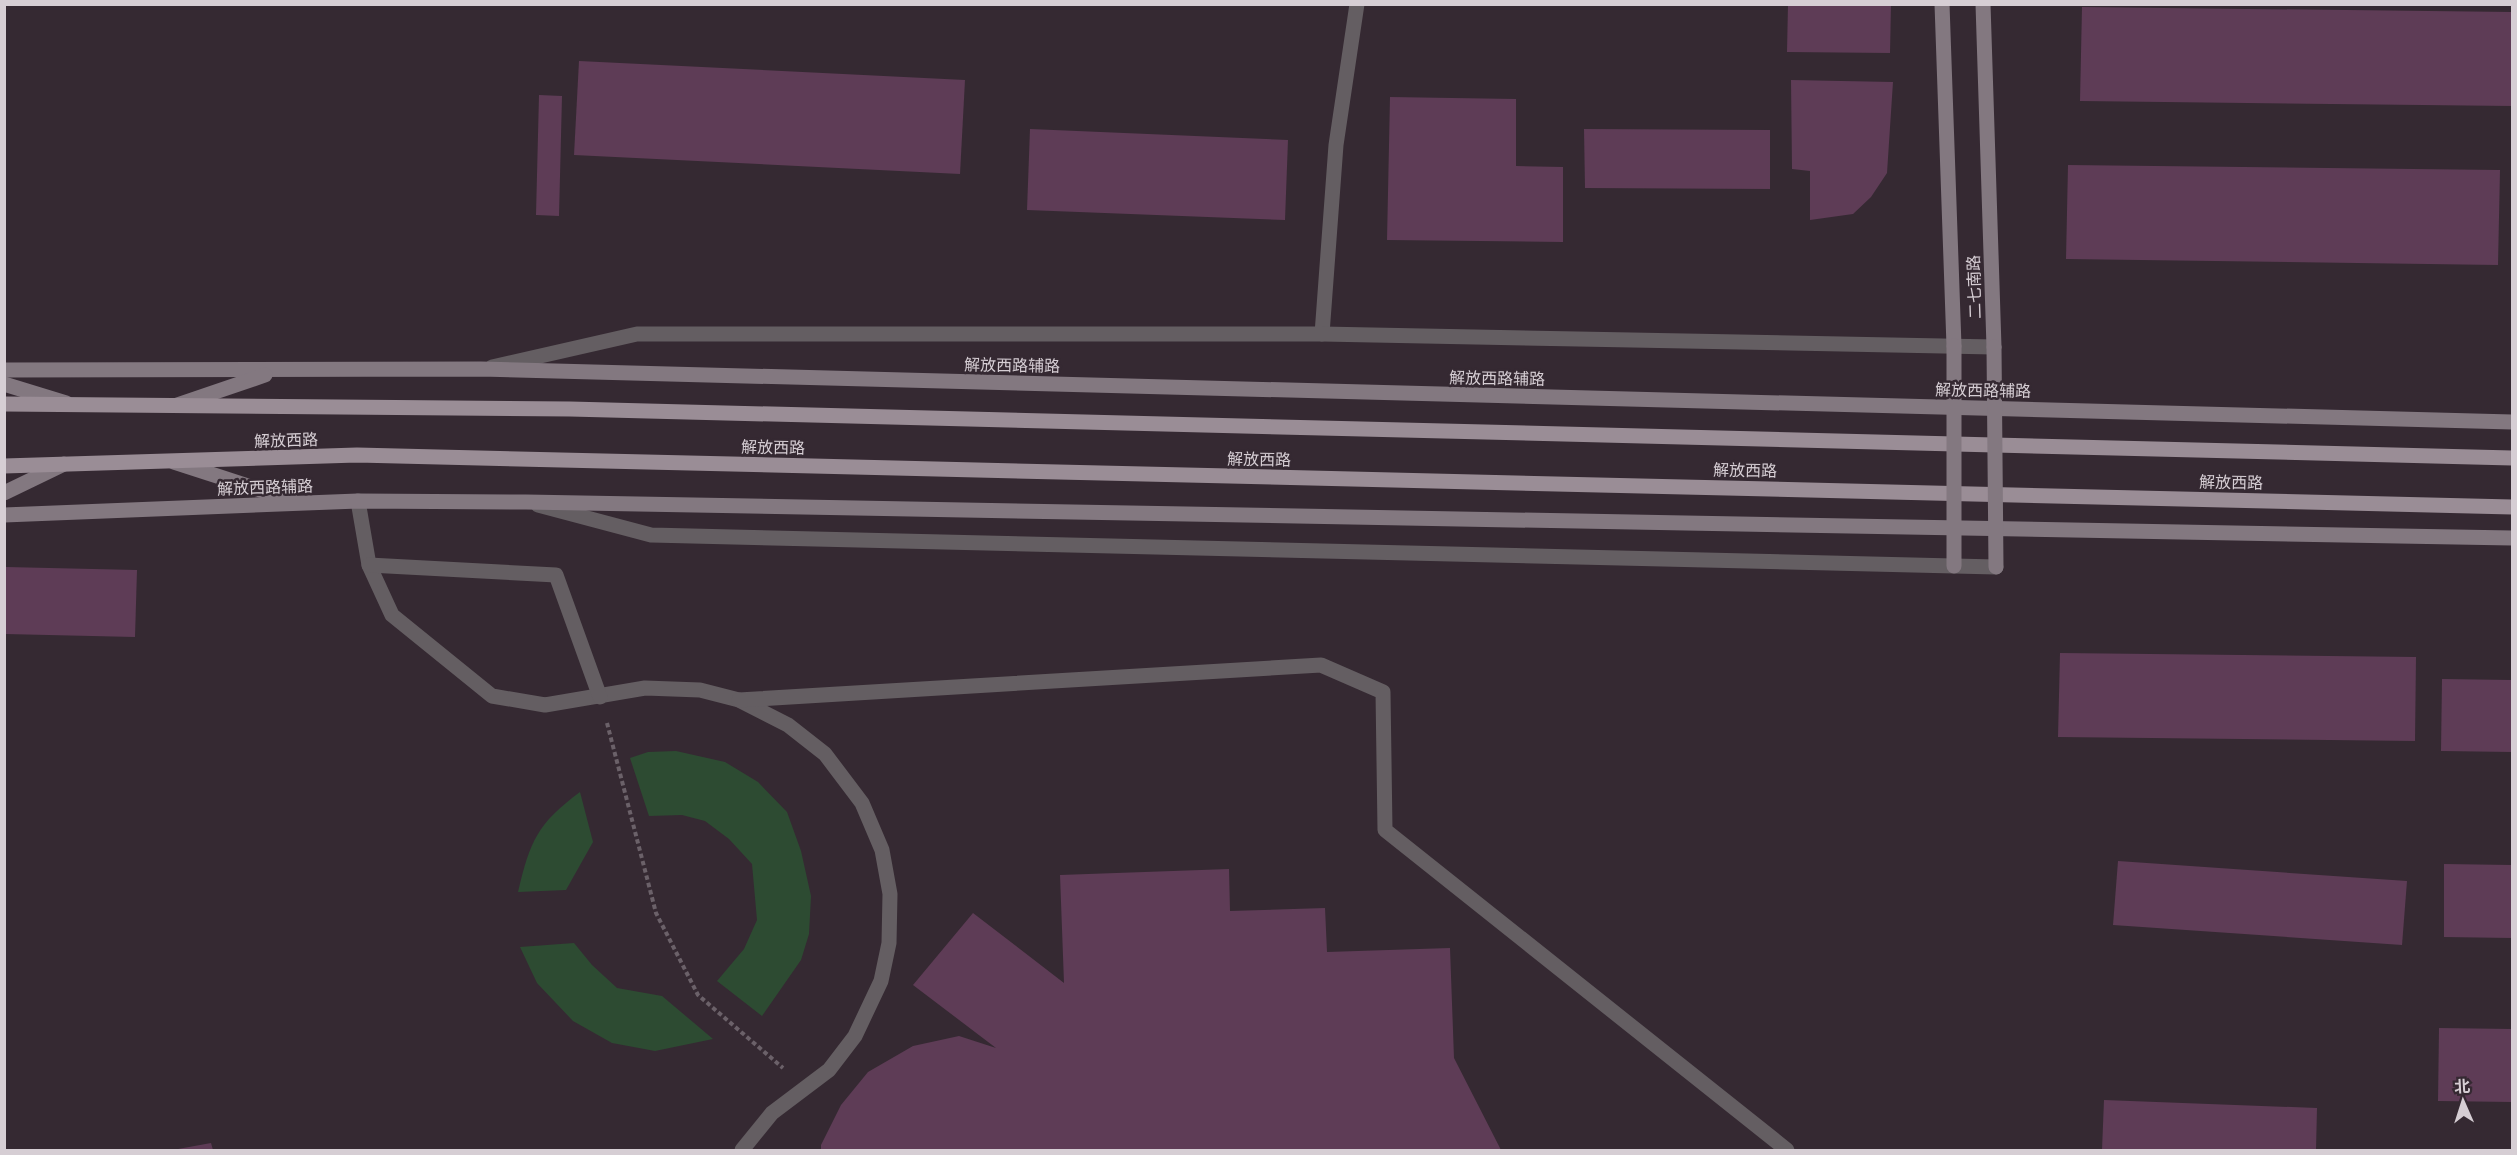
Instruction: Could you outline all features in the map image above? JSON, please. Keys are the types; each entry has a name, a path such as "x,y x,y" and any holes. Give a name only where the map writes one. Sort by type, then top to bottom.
{"main road":[{"name":"二七南路","path":"1942,4 1954,346 1954,566"},
{"name":"二七南路","path":"1983,4 1994,347 1996,567"},
{"name":"解放西路辅路","path":"4,370 482,369 2512,422"},
{"path":"174,406 280,371"},
{"path":"4,384 71,405"},
{"name":"解放西路","path":"4,404 570,409 2512,458"},
{"name":"解放西路","path":"4,466 357,455 2512,507"},
{"path":"171,461 302,503"},
{"path":"4,493 64,464"},
{"name":"解放西路辅路","path":"4,515 358,501 526,502 2512,538"}],"street":[{"path":"1322,334 1336,145 1357,4"},
{"name":"解放西路辅路","path":"482,369 637,334 1322,334 1994,347"},
{"path":"358,501 369,565 392,615 492,696 545,705 645,688 700,690 739,700 788,725 825,754 862,803 882,850 890,894 889,943 881,981 855,1036 829,1070 772,1113 742,1150"},
{"name":"解放西路辅路","path":"526,502 651,535 1996,567"},
{"path":"369,565 556,574 600,697"},
{"path":"739,700 1321,665 1383,692 1385,830 1787,1150"}],"path":[{"path":"600,697 656,913 698,995 806,1088"}],"green space":[{"path":"676,751 725,762 758,782 787,812 801,851 811,896 809,934 801,960 762,1016 717,981 744,949 757,920 752,864 729,839 705,821 682,815 649,816 630,758 648,752"},
{"path":"580,792 593,842 566,890 518,892 527,859 537,835 565,803"},
{"path":"574,943 592,965 617,988 662,996 713,1039 655,1051 612,1043 573,1021 537,983 520,947"}],"building":[{"path":"1788,4 1891,4 1890,53 1787,52"},
{"path":"2082,7 2512,12 2512,106 2080,101"},
{"path":"579,61 965,80 960,174 574,155"},
{"path":"1791,80 1893,82 1887,173 1871,197 1853,214 1810,220 1810,171 1792,169"},
{"path":"539,95 562,96 559,216 536,215"},
{"path":"1390,97 1516,99 1516,166 1563,167 1563,242 1387,240"},
{"path":"1030,129 1288,140 1285,220 1027,210"},
{"path":"1584,129 1770,130 1770,189 1585,188"},
{"path":"2068,165 2500,170 2498,265 2066,259"},
{"path":"6,567 137,570 135,637 5,634"},
{"path":"2060,653 2416,657 2415,741 2058,737"},
{"path":"2442,679 2512,680 2512,752 2441,751"},
{"path":"2118,861 2407,881 2402,945 2113,925"},
{"path":"2444,864 2512,865 2512,938 2444,937"},
{"path":"1229,869 1230,911 1325,908 1327,952 1450,948 1454,1058 1501,1150 821,1150 821,1145 841,1105 868,1072 913,1046 959,1036 996,1048 913,985 973,913 1064,983 1060,875"},
{"path":"2439,1028 2512,1029 2512,1102 2438,1101"},
{"path":"2104,1100 2317,1108 2316,1150 2102,1150"},
{"path":"211,1143 213,1150 178,1150 178,1149"}]}
